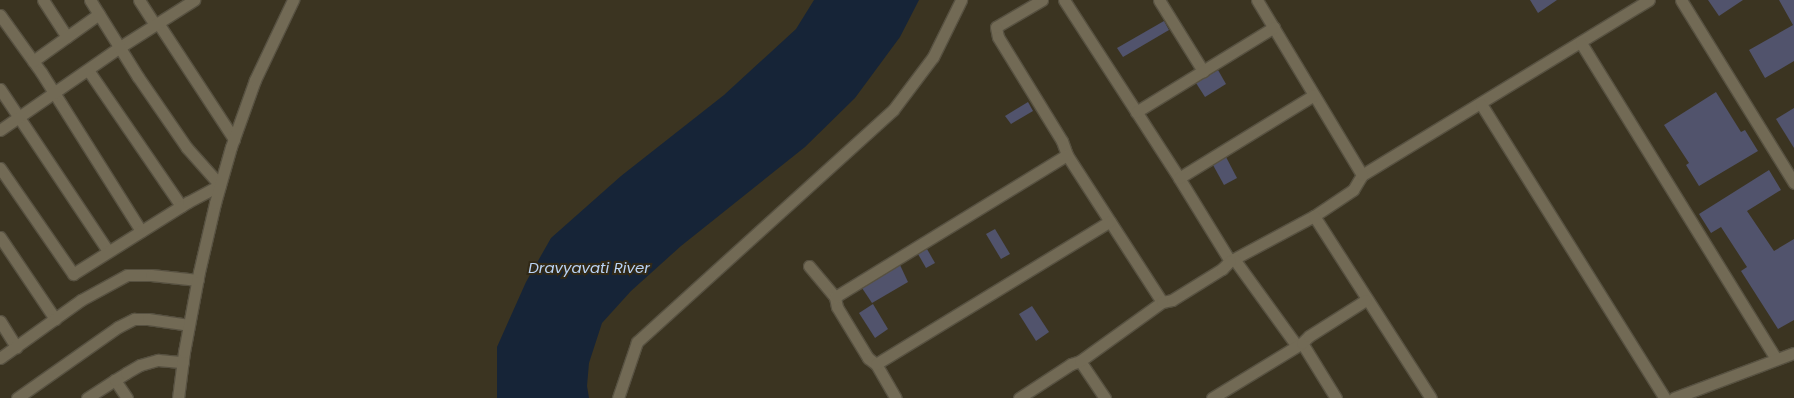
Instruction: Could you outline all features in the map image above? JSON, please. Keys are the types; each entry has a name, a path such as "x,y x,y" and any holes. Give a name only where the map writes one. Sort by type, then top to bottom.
{"street":[{"path":"43,0 67,37"},
{"path":"90,0 138,77 187,148 220,185"},
{"path":"139,0 234,139"},
{"path":"178,398 189,325 220,185 234,139 255,80 293,0"},
{"path":"618,398 637,342 893,110 933,57 961,0"},
{"path":"1042,0 996,27 998,37 1062,141 1067,154 1162,302"},
{"path":"1064,0 1232,260 1300,345 1336,398"},
{"path":"1159,0 1203,71"},
{"path":"1257,0 1362,176"},
{"path":"1019,398 1071,364 1080,361 1162,302 1172,300 1222,269 1232,260 1314,216 1353,190 1362,176 1649,0"},
{"path":"1681,0 1794,183"},
{"path":"0,130 120,47 190,1"},
{"path":"33,61 99,14"},
{"path":"0,15 54,93 141,231"},
{"path":"1136,112 1274,28"},
{"path":"1581,42 1776,359"},
{"path":"88,70 181,206"},
{"path":"0,89 108,251"},
{"path":"1179,178 1314,95"},
{"path":"1481,104 1665,398"},
{"path":"835,297 1067,154"},
{"path":"0,168 73,274 181,206 220,185"},
{"path":"1314,216 1366,300 1431,398"},
{"path":"876,364 1110,221"},
{"path":"0,237 55,319"},
{"path":"809,266 835,297 837,307 868,358 876,364 896,398"},
{"path":"0,358 81,300 127,275 151,275 198,280"},
{"path":"1212,398 1300,345 1309,336 1366,300"},
{"path":"17,398 118,327 134,319 148,319 189,325"},
{"path":"0,322 16,347"},
{"path":"1674,398 1794,353"},
{"path":"87,398 140,365 158,360 183,362"},
{"path":"1080,361 1105,398"},
{"path":"115,380 127,398"}],"water":[{"name":"Dravyavati River","path":"814,0 919,0 900,37 855,98 805,147 681,246 631,291 602,323 589,363 587,386 589,398 497,398 497,347 526,282 551,238 621,176 724,95 796,29"}],"building":[{"path":"1530,0 1557,0 1538,13"},
{"path":"1708,0 1743,0 1719,16"},
{"path":"1779,0 1794,0 1794,61 1765,78 1749,50 1793,25"},
{"path":"1164,21 1169,30 1123,57 1117,48"},
{"path":"1218,70 1226,84 1205,97 1196,83"},
{"path":"1716,92 1741,132 1745,130 1758,151 1699,186 1686,165 1689,163 1664,125"},
{"path":"1028,102 1033,111 1011,124 1005,116"},
{"path":"1794,108 1794,148 1776,119"},
{"path":"1226,157 1237,178 1224,185 1213,165"},
{"path":"1769,170 1781,190 1747,211 1774,251 1794,239 1794,320 1778,329 1741,271 1747,267 1721,227 1711,233 1699,214"},
{"path":"995,229 1010,254 1001,259 986,234"},
{"path":"927,249 935,263 926,268 918,254"},
{"path":"900,265 908,282 872,303 862,288"},
{"path":"873,304 888,329 875,338 859,313"},
{"path":"1032,306 1049,332 1036,341 1019,314"}]}
